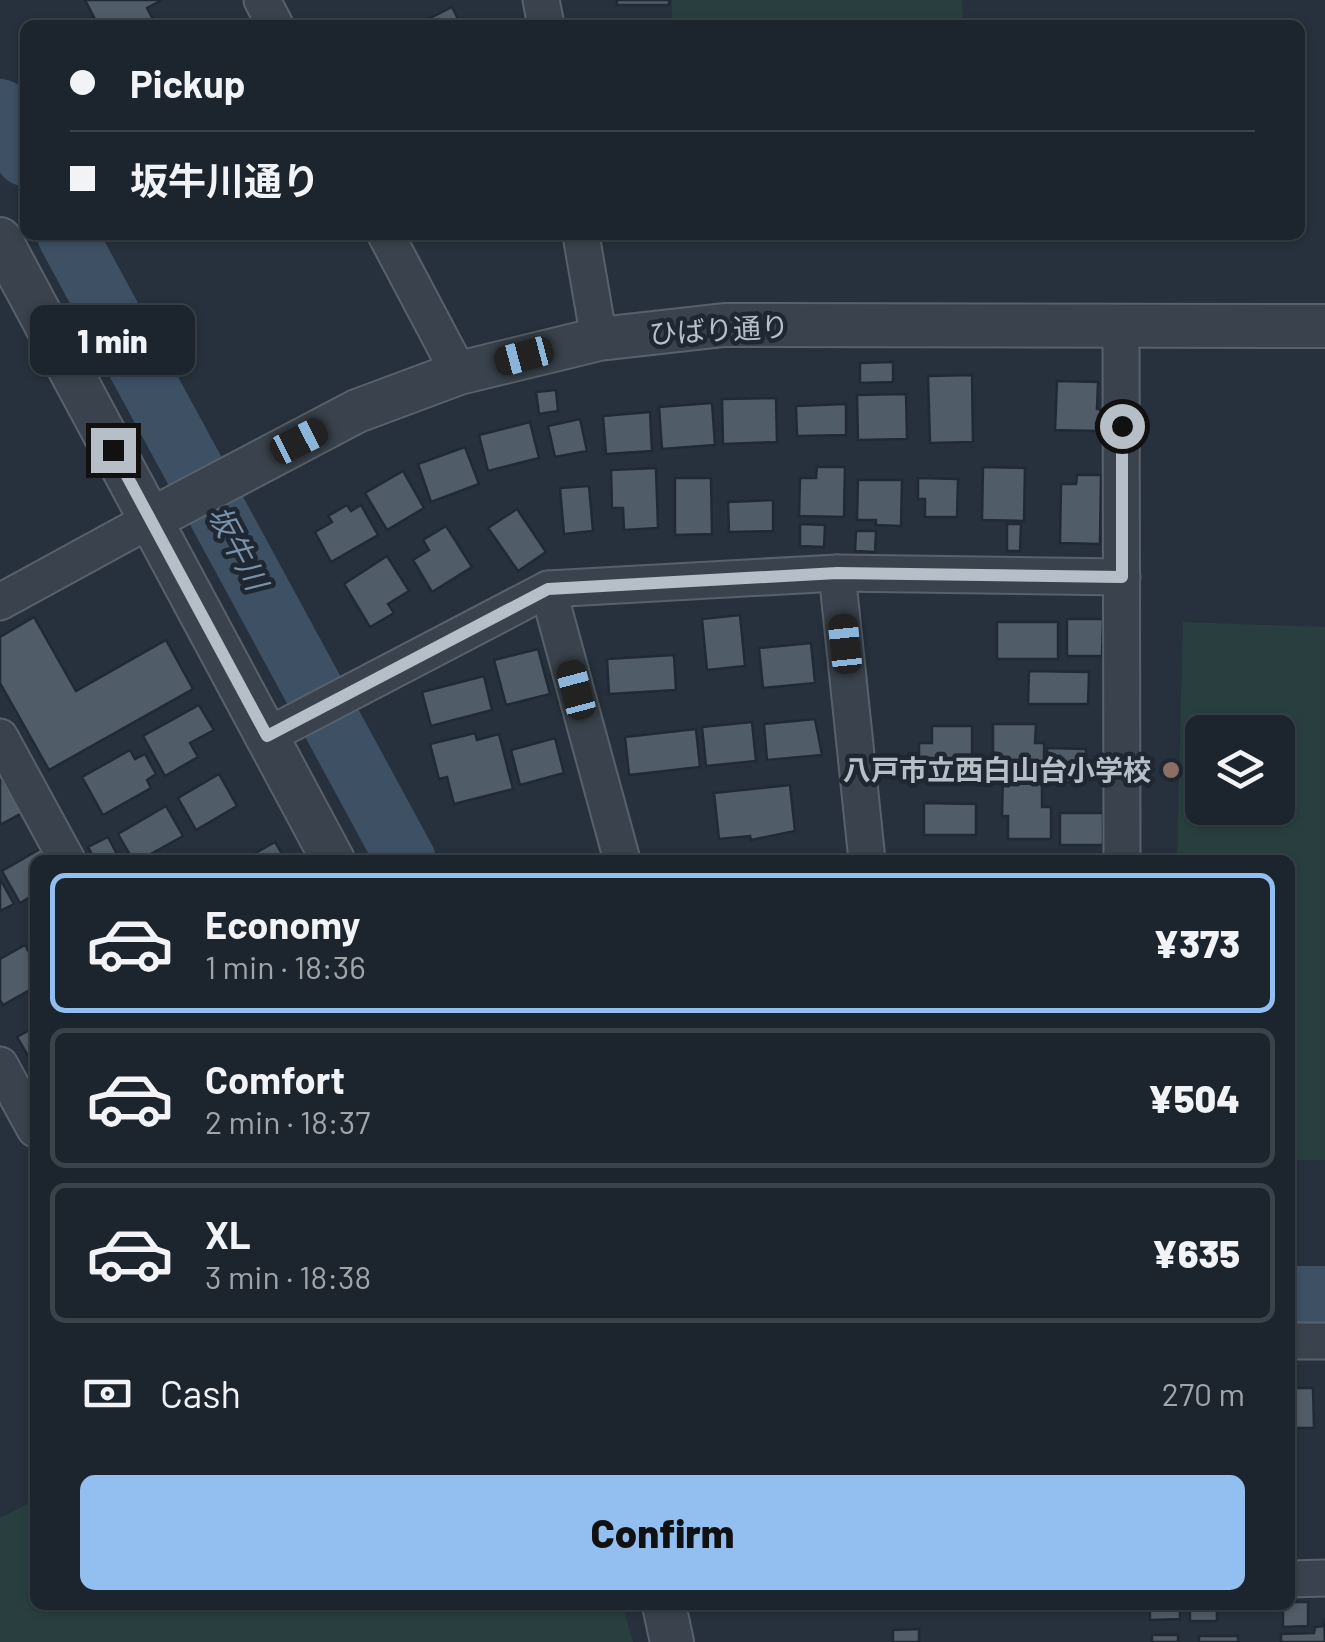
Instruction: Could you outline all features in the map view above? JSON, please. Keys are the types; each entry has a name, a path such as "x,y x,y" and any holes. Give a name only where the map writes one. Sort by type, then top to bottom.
{"street":[{"path":"0,239 162,513 279,729 331,855"},
{"path":"389,240 459,373"},
{"path":"582,240 599,339"},
{"name":"ひばり通り","path":"162,513 358,411 459,373 599,339 724,325 1325,326"},
{"path":"1121,328 1122,855"},
{"path":"0,602 162,513"},
{"path":"279,729 548,589 837,573 1122,577"},
{"path":"837,573 866,855"},
{"path":"548,589 621,855"},
{"path":"0,737 64,855"},
{"path":"0,1065 30,1120"},
{"path":"1295,1342 1325,1342"},
{"path":"1295,1578 1325,1578"}],"green space":[{"path":"672,0 962,0 963,20 672,20"},
{"path":"1183,622 1325,627 1325,1160 1295,1160 1295,855 1177,855"},
{"path":"30,1503 30,1610 623,1610 633,1642 0,1642 0,1518"}],"building":[{"path":"85,0 162,0 147,8 153,20 95,20"},
{"path":"617,0 669,0 669,5 617,5"},
{"path":"452,7 458,20 427,20"},
{"path":"893,362 893,382 860,383 860,363"},
{"path":"972,375 973,442 930,443 928,376"},
{"path":"1057,381 1098,382 1097,409 1102,410 1096,431 1055,430"},
{"path":"556,390 558,411 539,414 536,392"},
{"path":"906,394 907,439 858,440 857,395"},
{"path":"776,398 777,442 723,444 722,399"},
{"path":"712,403 715,445 662,449 659,407"},
{"path":"846,404 846,435 797,436 796,406"},
{"path":"650,412 652,451 606,454 603,416"},
{"path":"580,419 587,451 555,457 548,426"},
{"path":"530,422 539,458 488,471 479,435"},
{"path":"465,447 479,484 431,502 418,464"},
{"path":"817,467 845,467 844,517 799,516 800,478 816,478"},
{"path":"983,467 1025,468 1024,521 982,520"},
{"path":"656,468 658,528 624,530 623,508 612,508 611,470"},
{"path":"403,471 424,508 387,530 365,493"},
{"path":"1077,475 1101,475 1100,544 1060,543 1061,484 1076,484"},
{"path":"675,478 711,478 712,534 675,535"},
{"path":"918,478 958,479 957,517 925,517 925,499 918,499"},
{"path":"858,480 902,480 901,526 857,520"},
{"path":"589,486 593,531 564,534 560,488"},
{"path":"773,500 773,531 729,532 728,502"},
{"path":"347,505 351,511 361,505 378,535 331,562 315,532 332,522 328,516"},
{"path":"517,509 546,552 518,571 488,528"},
{"path":"800,524 825,525 824,547 800,546"},
{"path":"1007,524 1021,524 1020,551 1007,551"},
{"path":"446,526 472,567 432,592 413,560 429,550 423,540"},
{"path":"856,531 876,531 875,552 855,551"},
{"path":"387,556 409,591 388,604 394,613 370,627 344,584"},
{"path":"740,615 745,666 707,670 702,619"},
{"path":"34,617 76,691 166,640 193,689 49,770 0,683 0,637"},
{"path":"1067,619 1103,619 1102,656 1067,656"},
{"path":"997,622 1058,622 1058,659 997,659"},
{"path":"811,643 815,683 763,688 759,648"},
{"path":"538,649 550,694 506,705 494,660"},
{"path":"674,655 676,690 609,694 607,659"},
{"path":"1029,671 1089,672 1088,704 1028,704"},
{"path":"484,676 492,710 431,726 422,692"},
{"path":"199,705 214,730 190,743 198,757 165,776 143,736"},
{"path":"815,719 822,755 767,760 764,724"},
{"path":"752,722 756,761 706,766 702,727"},
{"path":"993,724 1036,724 1035,743 1044,743 1044,764 993,764"},
{"path":"932,726 972,726 972,763 919,763 919,743 932,743"},
{"path":"696,729 700,767 629,775 625,737"},
{"path":"475,733 477,740 499,734 513,789 454,804 447,777 439,779 430,744"},
{"path":"555,738 564,773 520,785 511,750"},
{"path":"1047,748 1086,749 1085,782 1047,782"},
{"path":"130,750 135,759 145,754 156,774 147,780 151,788 103,815 82,777"},
{"path":"1003,773 1042,773 1042,807 1051,807 1051,839 1008,839 1008,816 1002,816"},
{"path":"219,774 237,806 196,830 178,798"},
{"path":"0,776 22,813 0,825"},
{"path":"790,785 795,831 751,840 750,836 719,839 714,793"},
{"path":"924,803 976,804 976,835 924,835"},
{"path":"166,806 183,836 149,855 130,855 118,834"},
{"path":"1060,813 1103,813 1103,845 1060,845"},
{"path":"108,837 117,855 92,855 88,847"},
{"path":"275,842 283,855 252,855"},
{"path":"40,849 43,855 30,855 30,897 20,903 2,871"},
{"path":"0,879 14,904 0,911"},
{"path":"25,945 30,954 30,990 3,1005 0,1000 0,959"},
{"path":"30,1030 30,1059 17,1037"},
{"path":"1295,1388 1313,1388 1314,1428 1295,1428"},
{"path":"1295,1602 1308,1602 1308,1626 1283,1627 1283,1610 1295,1610"},
{"path":"1150,1610 1180,1610 1180,1619 1150,1620"},
{"path":"1190,1610 1217,1610 1217,1621 1190,1621"},
{"path":"1324,1618 1325,1642 1281,1642 1281,1634 1314,1633 1315,1627 1324,1626"},
{"path":"919,1629 919,1642 893,1642 893,1630"},
{"path":"1152,1635 1178,1635 1178,1642 1152,1642"},
{"path":"1199,1636 1238,1636 1238,1642 1199,1642"}],"waterway":[{"name":"坂牛川","path":"0,109 20,147"},
{"name":"坂牛川","path":"70,240 403,855"},
{"name":"坂牛川","path":"1295,1296 1325,1296"}],"place":[{"name":"八戸市立西白山台小学校","path":"1171,770"}],"route":[{"path":"113,450 267,736 548,589 837,573 1122,577 1122,426"}]}
